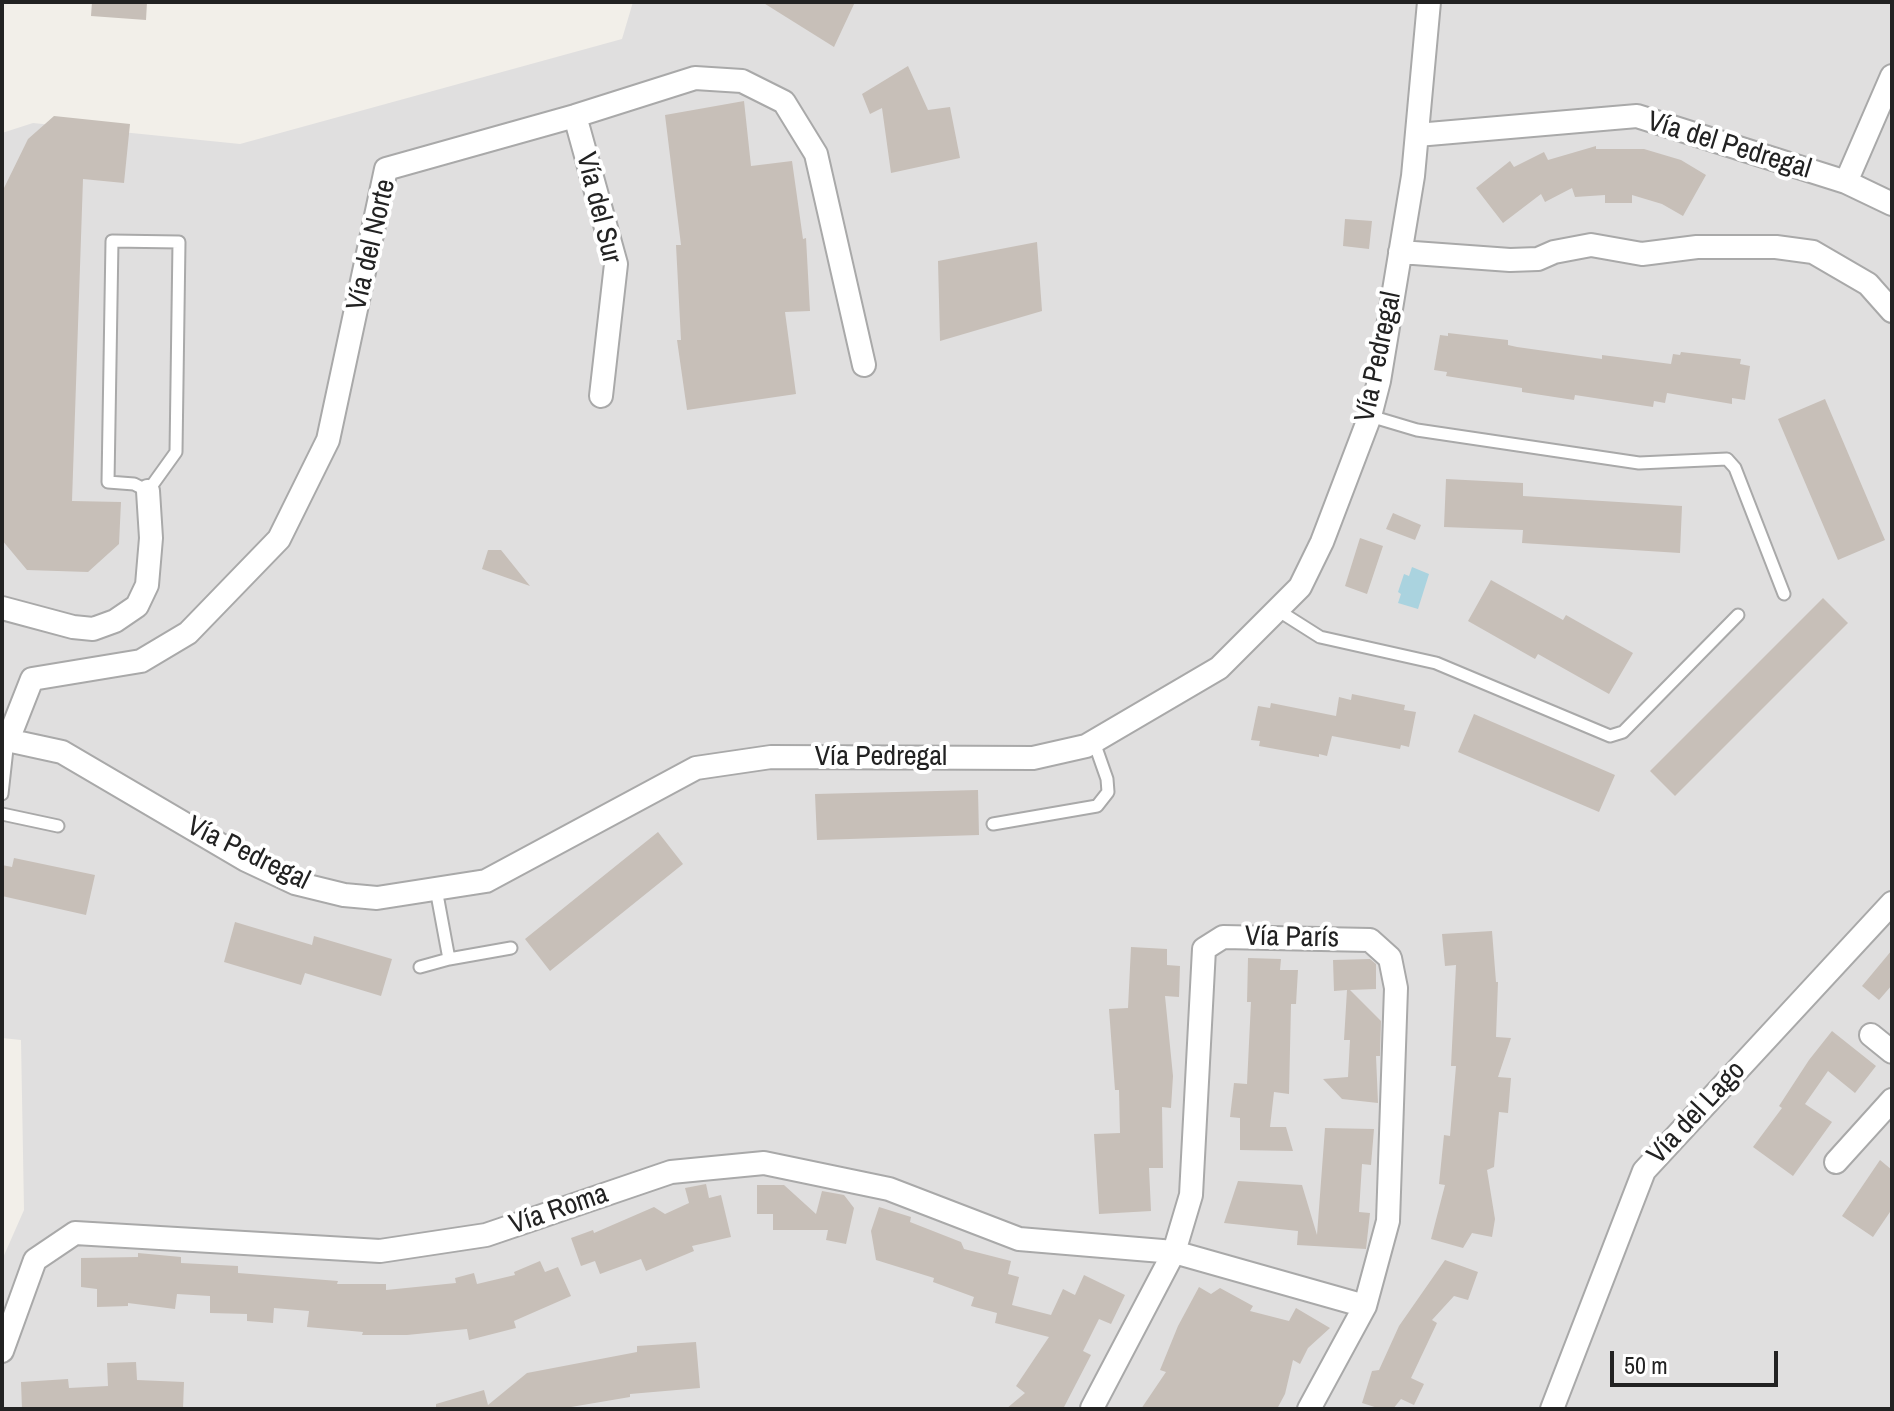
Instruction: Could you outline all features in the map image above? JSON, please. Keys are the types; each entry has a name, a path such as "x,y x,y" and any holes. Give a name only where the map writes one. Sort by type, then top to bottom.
{"street":[{"name":"Vía Pedregal","path":"5,740 62,752 246,860 295,883 344,895 377,898 486,881 696,768 771,757 1033,758 1094,742 1219,668 1300,587 1322,542 1370,416 1379,381 1417,135 1429,2"},
{"path":"1846,182 1892,76"},
{"name":"Vía del Norte","path":"5,740 32,679 141,661 188,633 279,539 328,440 386,169 575,116 695,78 742,81 784,102 816,154 864,365"},
{"name":"Vía del Sur","path":"575,116 616,264 601,396"},
{"name":"Vía del Pedregal","path":"1417,135 1637,116 1846,182 1892,204"},
{"path":"1400,252 1538,259 1554,252 1591,245 1642,254 1697,247 1776,247 1813,252 1868,284 1892,311"},
{"path":"2,608 73,627 93,629 115,621 137,606 147,585 151,538 148,491"},
{"name":"Vía del Lago","path":"1552,1409 1644,1171 1892,903"},
{"name":"Vía París","path":"1092,1408 1174,1252 1191,1195 1204,949 1223,937 1370,940 1390,958 1396,988 1388,1221 1365,1306 1309,1409"},
{"path":"1871,1035 1892,1052"},
{"path":"1836,1162 1892,1100"},
{"name":"Vía Roma","path":"2,1351 35,1260 75,1233 380,1251 486,1235 671,1172 764,1163 889,1189 1019,1239 1174,1252 1365,1306"}],"lane":[{"path":"112,241 179,242 176,452 148,491 134,484 108,482 112,241"},
{"path":"1370,416 1417,430 1639,463 1727,459 1735,468 1784,594"},
{"path":"1279,611 1320,637 1436,663 1610,736 1623,732 1738,615"},
{"path":"2,794 5,740"},
{"path":"993,824 1097,806 1108,792 1107,779 1094,742"},
{"path":"2,814 58,826"},
{"path":"436,889 449,959"},
{"path":"420,967 511,948"}],"shaded area":[{"path":"633,2 1892,2 1892,1409 2,1409 2,1260 24,1210 21,1040 2,1038 2,133 33,123 240,144 622,39"}],"water":[{"path":"1412,567 1429,574 1418,609 1398,603 1404,574 1409,576"}],"building":[{"path":"92,2 147,2 146,20 91,16"},
{"path":"762,2 855,2 834,47"},
{"path":"908,66 928,110 950,107 960,158 891,173 882,108 870,114 862,94"},
{"path":"744,101 751,166 792,161 803,239 806,238 810,311 785,312 796,394 687,410 677,340 681,340 676,245 681,245 665,115"},
{"path":"54,116 130,124 124,183 83,179 72,501 121,502 119,544 88,572 27,570 2,540 4,188 28,139"},
{"path":"1596,146 1596,149 1644,149 1681,160 1706,175 1683,216 1662,204 1632,195 1632,203 1605,203 1605,195 1575,197 1572,188 1545,202 1541,194 1503,223 1476,188 1510,161 1514,167 1544,152 1548,160"},
{"path":"1345,219 1372,221 1369,249 1343,246"},
{"path":"1037,242 1042,311 940,341 938,261"},
{"path":"1448,333 1508,340 1508,345 1517,347 1602,359 1602,355 1671,364 1673,354 1680,355 1681,352 1741,359 1740,364 1750,366 1745,400 1732,398 1732,404 1667,393 1665,403 1654,401 1653,407 1575,395 1574,400 1446,376 1447,372 1434,370 1440,335 1448,336"},
{"path":"1825,399 1885,540 1838,560 1778,419"},
{"path":"1446,479 1523,483 1523,496 1682,506 1680,553 1522,543 1523,530 1444,527"},
{"path":"1393,513 1421,525 1415,540 1386,529"},
{"path":"1360,538 1383,546 1367,594 1345,586"},
{"path":"488,550 501,550 530,586 482,569"},
{"path":"1491,580 1563,620 1566,615 1633,653 1609,694 1538,654 1535,659 1468,621"},
{"path":"1823,598 1848,623 1675,796 1650,771"},
{"path":"1352,694 1405,705 1404,710 1416,712 1409,747 1401,745 1400,749 1332,736 1327,756 1319,754 1319,757 1259,746 1260,741 1251,740 1258,706 1270,708 1271,703 1336,716 1339,697 1351,700"},
{"path":"1474,714 1615,775 1599,812 1458,752"},
{"path":"978,790 979,835 817,840 815,794"},
{"path":"658,832 683,864 550,971 525,939"},
{"path":"14,858 95,875 86,915 2,896 2,865 12,867"},
{"path":"235,922 312,945 314,936 392,959 381,996 305,973 301,985 224,962"},
{"path":"1492,931 1498,982 1496,1037 1511,1038 1498,1077 1511,1078 1508,1113 1499,1112 1494,1167 1487,1170 1495,1219 1492,1237 1472,1233 1463,1248 1431,1239 1445,1185 1439,1184 1444,1135 1450,1136 1456,1066 1451,1066 1456,965 1445,966 1442,934"},
{"path":"1131,947 1167,949 1167,965 1180,966 1179,997 1165,996 1173,1076 1171,1108 1162,1107 1163,1168 1149,1168 1151,1211 1099,1214 1094,1134 1120,1133 1119,1090 1115,1090 1109,1009 1128,1008"},
{"path":"1892,950 1892,985 1879,1000 1862,986"},
{"path":"1248,958 1281,959 1280,970 1298,970 1296,1004 1291,1004 1289,1094 1274,1092 1270,1127 1286,1127 1293,1151 1240,1150 1240,1118 1230,1117 1234,1083 1247,1084 1251,1002 1247,1002"},
{"path":"1370,959 1376,964 1376,989 1350,990 1381,1021 1380,1056 1376,1056 1378,1103 1342,1099 1323,1079 1348,1077 1350,1040 1344,1040 1347,990 1334,991 1333,960"},
{"path":"1832,1031 1876,1066 1855,1093 1828,1071 1805,1104 1832,1122 1793,1176 1753,1147 1782,1108 1779,1106 1809,1060"},
{"path":"1325,1128 1374,1129 1371,1165 1362,1164 1359,1212 1370,1213 1366,1249 1297,1245 1298,1231 1224,1223 1238,1181 1302,1185 1317,1235"},
{"path":"1880,1160 1892,1170 1892,1209 1873,1237 1842,1216"},
{"path":"706,1184 709,1198 721,1195 731,1237 692,1246 694,1251 646,1271 641,1259 600,1274 595,1261 581,1266 571,1238 593,1230 594,1233 654,1207 665,1214 689,1203 685,1188"},
{"path":"757,1185 784,1185 816,1214 822,1191 844,1195 854,1208 846,1244 826,1240 828,1230 773,1230 773,1214 757,1214"},
{"path":"879,1207 911,1217 910,1222 961,1242 964,1249 1011,1261 1008,1274 1019,1277 1012,1305 1051,1315 1063,1289 1075,1295 1084,1275 1125,1295 1111,1324 1099,1319 1083,1351 1091,1355 1063,1409 1006,1409 1025,1393 1016,1386 1049,1337 995,1323 997,1313 971,1306 974,1297 933,1282 934,1278 876,1260 871,1231"},
{"path":"138,1253 181,1257 181,1263 238,1266 238,1273 338,1281 337,1284 386,1284 386,1290 456,1283 455,1278 474,1273 477,1284 515,1275 514,1272 540,1261 545,1272 558,1267 571,1296 514,1321 516,1328 469,1340 467,1329 407,1335 362,1335 363,1332 307,1327 309,1311 274,1308 273,1323 247,1321 247,1314 210,1313 210,1296 177,1294 175,1309 128,1303 128,1306 97,1307 97,1289 81,1287 81,1258 138,1257"},
{"path":"1445,1260 1478,1272 1468,1300 1454,1296 1432,1320 1437,1323 1411,1378 1424,1384 1414,1405 1401,1399 1393,1409 1362,1403 1372,1371 1379,1370 1399,1326"},
{"path":"1199,1287 1211,1294 1220,1288 1253,1306 1250,1311 1289,1321 1296,1308 1330,1328 1308,1348 1300,1364 1293,1360 1285,1394 1277,1409 1141,1409 1166,1372 1160,1370 1178,1326"},
{"path":"696,1342 700,1388 630,1394 630,1397 572,1409 436,1409 436,1404 484,1390 488,1405 527,1373 637,1352 637,1346"},
{"path":"136,1362 137,1380 184,1382 183,1409 22,1409 21,1382 68,1379 69,1388 108,1386 107,1363"}]}
